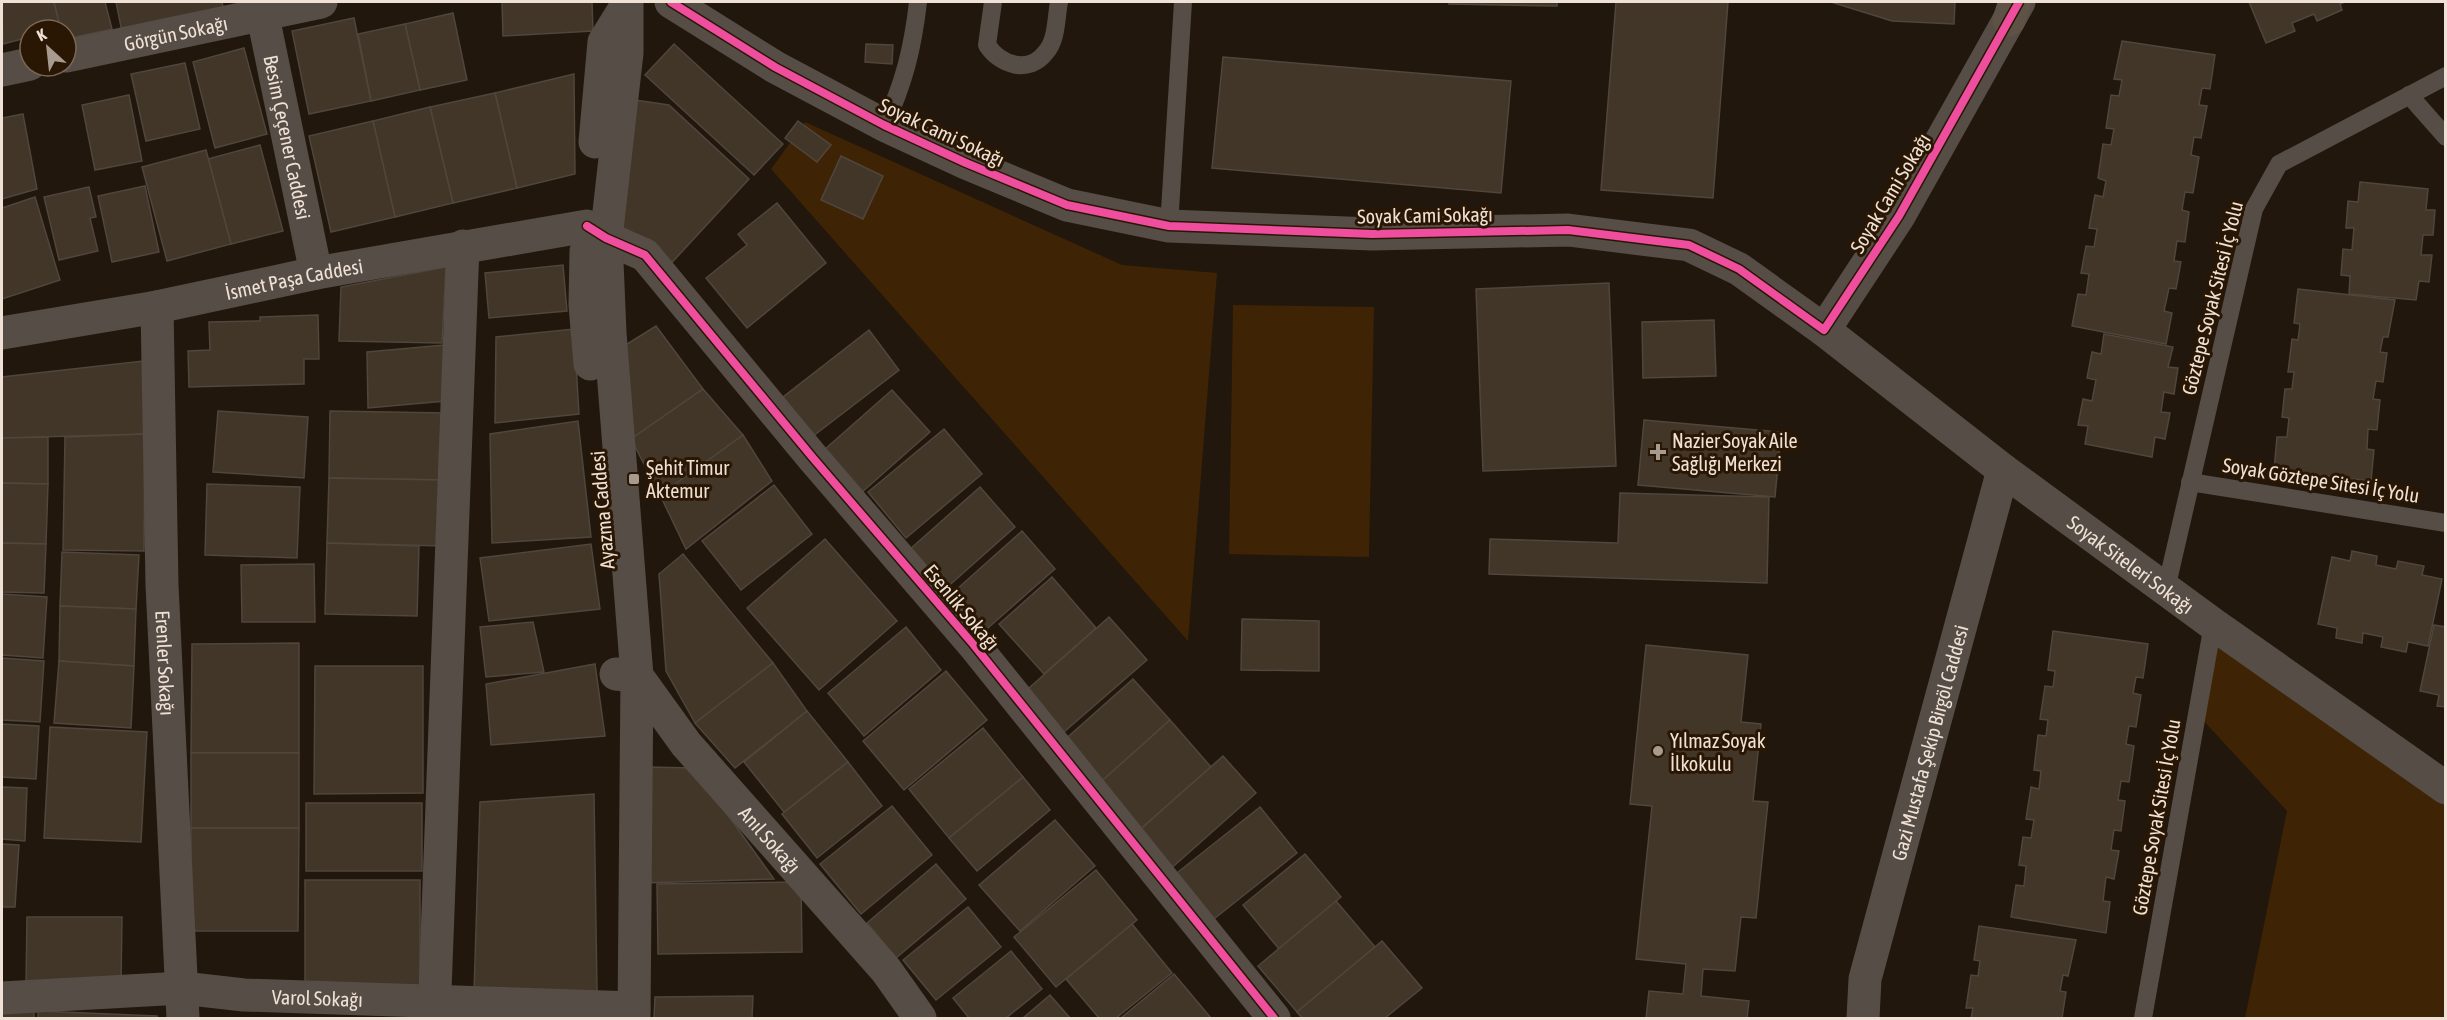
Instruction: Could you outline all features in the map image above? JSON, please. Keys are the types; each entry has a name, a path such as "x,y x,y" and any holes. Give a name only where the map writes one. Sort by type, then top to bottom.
{"street":[{"name":"Görgün Sokağı","path":"78,53 262,8 321,2"},
{"name":"Soyak Cami Sokağı","path":"671,2 775,67 884,125 966,164 1067,205 1169,226 1372,234 1568,230 1689,245 1739,269 1824,330 1899,216 2014,8"},
{"name":"Ayazma Caddesi","path":"623,1013 616,762 626,675 585,305 596,232 604,42 626,5"},
{"name":"Besim Çeçener Caddesi","path":"262,8 316,273"},
{"path":"2,70 18,67"},
{"name":"İsmet Paşa Caddesi","path":"2,333 157,307 316,273 463,246 596,232"},
{"name":"Esenlik Sokağı","path":"596,232 645,255 813,458 973,644 1274,1018"},
{"path":"435,1011 463,246"},
{"name":"Erenler Sokağı","path":"157,307 162,585 182,1003"},
{"name":"Soyak Siteleri Sokağı","path":"1824,330 2003,471 2213,624 2445,788"},
{"name":"Gazi Mustafa Şekip Birgöl Caddesi","path":"1863,1018 1865,979 2003,471"},
{"name":"Anıl Sokağı","path":"626,675 886,970 920,1018"},
{"name":"Varol Sokağı","path":"2,998 182,1003 244,995 435,1011 623,1013"}],"lane":[{"path":"884,125 895,105 909,63 918,2"},
{"path":"993,2 987,45 1002,62 1025,65 1037,60 1047,52 1052,40 1059,2"},
{"path":"1169,226 1183,2"},
{"name":"Göztepe Soyak Sitesi İç Yolu","path":"2166,589 2254,209 2279,164 2445,76"},
{"path":"2409,95 2445,137"},
{"name":"Soyak Göztepe Sitesi İç Yolu","path":"2190,482 2445,523"},
{"name":"Göztepe Soyak Sitesi İç Yolu","path":"2143,1018 2213,624"}],"shaded area":[{"path":"805,122 1122,265 1217,273 1188,641 771,169"},
{"path":"1233,305 1374,307 1369,557 1229,554"},
{"path":"2213,624 2445,788 2445,1018 2245,1018 2287,811 2200,717"}],"building":[{"path":"2,2 54,2 58,18 18,18 18,40 3,44"},
{"path":"54,2 105,2 112,29 78,36 78,18 58,18"},
{"path":"116,2 222,2 224,11 122,32"},
{"path":"502,2 592,2 593,31 503,36"},
{"path":"1449,2 1557,2 1557,6 1449,4"},
{"path":"1616,2 1728,2 1713,198 1601,190"},
{"path":"1831,2 1955,2 1954,24 1892,21"},
{"path":"2249,2 2345,2 2340,4 2342,10 2317,21 2314,14 2292,23 2295,31 2266,43"},
{"path":"453,13 467,80 420,90 405,24"},
{"path":"354,18 371,101 309,114 292,31"},
{"path":"405,24 420,90 371,101 358,34"},
{"path":"2122,41 2215,55 2210,89 2202,88 2199,105 2207,106 2201,138 2194,137 2191,155 2199,157 2193,193 2185,192 2182,210 2189,212 2185,242 2177,241 2174,261 2181,262 2176,289 2169,288 2164,311 2172,313 2166,344 2072,326 2078,294 2086,295 2089,274 2081,273 2086,246 2094,247 2097,229 2089,228 2095,195 2103,197 2106,181 2098,178 2103,144 2111,145 2114,129 2106,128 2111,95 2119,96 2122,80 2114,79"},
{"path":"674,44 783,144 754,175 645,75"},
{"path":"866,44 893,45 892,64 865,62"},
{"path":"244,48 267,134 215,148 193,62"},
{"path":"1223,57 1511,81 1501,193 1212,168"},
{"path":"185,63 200,129 146,141 131,74"},
{"path":"574,74 575,174 517,188 495,93"},
{"path":"495,93 517,188 453,203 430,107"},
{"path":"129,95 142,161 95,170 82,105"},
{"path":"635,100 669,105 749,179 665,270 618,227"},
{"path":"430,107 453,203 395,217 373,121"},
{"path":"23,114 37,189 2,199 2,118"},
{"path":"373,121 395,217 331,232 309,136"},
{"path":"798,121 831,145 817,162 785,138"},
{"path":"260,145 283,231 231,244 208,159"},
{"path":"206,150 231,244 167,261 142,167"},
{"path":"841,156 883,176 863,219 821,200"},
{"path":"2360,182 2428,189 2426,210 2435,210 2433,235 2423,235 2421,255 2432,255 2429,282 2419,281 2416,300 2349,294 2350,276 2341,275 2343,249 2352,250 2354,228 2346,228 2348,201 2358,202"},
{"path":"145,186 159,252 112,262 98,196"},
{"path":"89,187 96,217 90,218 98,251 59,260 44,197"},
{"path":"35,197 60,280 2,299 2,208"},
{"path":"777,203 826,263 747,328 706,278 747,245 738,234"},
{"path":"563,265 567,311 489,318 485,273"},
{"path":"446,267 442,343 339,341 341,287"},
{"path":"1609,283 1616,466 1483,471 1476,289"},
{"path":"2298,289 2395,300 2388,337 2383,337 2380,352 2387,353 2383,382 2376,381 2373,399 2380,400 2377,430 2368,429 2367,449 2374,450 2371,481 2274,470 2277,437 2287,437 2289,418 2282,417 2285,389 2292,389 2294,372 2288,372 2292,339 2298,340 2300,324 2294,323"},
{"path":"318,315 319,359 304,359 304,384 189,387 188,351 210,350 209,322 260,321 260,317"},
{"path":"1714,320 1716,376 1643,378 1642,322"},
{"path":"656,326 703,389 631,439 624,346"},
{"path":"574,329 579,414 495,423 496,337"},
{"path":"869,330 899,370 808,440 778,401"},
{"path":"2104,334 2173,347 2168,367 2178,368 2174,394 2164,392 2161,412 2170,413 2165,439 2155,437 2152,457 2085,444 2088,426 2078,425 2083,399 2092,401 2096,380 2087,378 2092,352 2101,354"},
{"path":"444,345 446,401 368,408 367,352"},
{"path":"143,361 145,434 2,438 2,377"},
{"path":"703,389 743,435 660,495 631,439"},
{"path":"892,390 930,432 861,493 824,450"},
{"path":"218,411 308,417 304,478 213,472"},
{"path":"330,411 446,413 445,480 329,478"},
{"path":"1644,420 1781,432 1775,497 1638,485"},
{"path":"578,421 591,537 492,543 490,434"},
{"path":"944,429 982,474 906,538 868,492"},
{"path":"145,434 144,551 63,550 65,437"},
{"path":"743,435 772,481 686,549 660,495"},
{"path":"48,437 48,484 2,483 2,438"},
{"path":"329,478 445,480 444,546 327,543"},
{"path":"2,483 48,484 46,544 2,543"},
{"path":"207,484 300,487 297,558 205,555"},
{"path":"774,485 812,534 741,590 702,541"},
{"path":"980,487 1015,527 944,590 909,550"},
{"path":"1620,493 1769,497 1767,583 1489,574 1490,539 1618,543"},
{"path":"1022,531 1055,569 980,635 947,598"},
{"path":"825,539 897,621 819,690 747,608"},
{"path":"2,543 46,544 44,593 2,592"},
{"path":"327,543 419,546 417,616 325,614"},
{"path":"591,544 600,609 489,621 480,558"},
{"path":"2352,551 2377,556 2376,565 2396,569 2398,561 2424,566 2422,575 2442,579 2428,646 2408,642 2406,652 2381,647 2383,637 2363,633 2362,643 2336,638 2337,628 2318,624 2332,557 2350,561"},
{"path":"62,552 139,555 136,609 60,606"},
{"path":"683,554 773,663 695,723 666,671 659,574"},
{"path":"314,564 315,622 242,622 241,565"},
{"path":"1052,577 1096,628 1044,674 999,624"},
{"path":"2,594 47,597 43,658 2,655"},
{"path":"60,606 136,609 134,666 59,661"},
{"path":"1109,617 1147,660 1057,738 1020,696"},
{"path":"1242,619 1319,621 1319,671 1241,670"},
{"path":"533,622 544,672 486,677 480,627"},
{"path":"2434,625 2446,627 2446,707 2437,706 2439,695 2420,691"},
{"path":"906,627 941,670 864,736 828,693"},
{"path":"2053,631 2148,644 2143,678 2136,677 2133,693 2141,695 2136,727 2129,726 2126,744 2134,746 2129,782 2121,781 2118,800 2125,801 2121,831 2114,830 2111,850 2119,851 2114,879 2106,877 2103,901 2110,902 2106,933 2011,917 2016,885 2024,886 2026,866 2019,865 2023,837 2031,838 2034,820 2026,819 2031,787 2039,789 2041,771 2034,770 2038,735 2046,736 2048,720 2040,719 2045,686 2053,687 2055,671 2048,670"},
{"path":"299,643 299,753 191,753 192,644"},
{"path":"1646,645 1748,655 1741,722 1761,724 1753,801 1768,802 1756,918 1741,917 1735,971 1703,969 1701,996 1749,1001 1747,1018 1646,1018 1649,991 1683,994 1686,964 1636,959 1652,806 1630,804"},
{"path":"2,658 44,661 40,722 2,720"},
{"path":"59,661 134,666 131,728 54,723"},
{"path":"773,663 807,711 735,768 695,723"},
{"path":"595,664 605,736 491,745 486,684"},
{"path":"315,666 423,666 423,793 314,794"},
{"path":"946,671 987,720 904,790 863,741"},
{"path":"1133,679 1170,720 1098,785 1061,743"},
{"path":"807,711 848,762 784,812 744,762"},
{"path":"1170,720 1211,767 1136,833 1095,787"},
{"path":"2,724 39,726 36,779 2,777"},
{"path":"50,727 147,732 141,842 44,838"},
{"path":"983,728 1023,777 949,838 909,789"},
{"path":"191,753 299,753 299,828 191,828"},
{"path":"1223,756 1256,793 1167,872 1134,835"},
{"path":"848,762 882,806 817,858 782,814"},
{"path":"648,767 694,768 774,879 644,883"},
{"path":"1023,777 1050,810 977,871 949,838"},
{"path":"2,787 27,788 25,841 2,839"},
{"path":"594,794 597,991 474,993 480,802"},
{"path":"306,803 422,803 422,871 306,871"},
{"path":"892,806 932,855 861,914 820,864"},
{"path":"1260,807 1297,853 1205,926 1168,880"},
{"path":"1055,820 1095,866 1020,931 979,885"},
{"path":"191,828 299,828 298,931 191,931"},
{"path":"2,844 19,845 15,907 2,907"},
{"path":"1305,854 1341,897 1279,949 1243,905"},
{"path":"936,864 966,899 896,958 867,923"},
{"path":"1096,870 1137,920 1056,987 1014,937"},
{"path":"305,880 420,880 420,989 305,989"},
{"path":"801,882 802,952 658,954 657,884"},
{"path":"1336,901 1375,947 1297,1012 1258,966"},
{"path":"968,907 1001,947 936,1000 903,960"},
{"path":"27,917 122,917 121,986 26,985"},
{"path":"1132,924 1172,973 1116,1018 1099,1018 1066,979"},
{"path":"1979,926 2076,940 2068,976 2063,975 2060,991 2066,992 2062,1018 1971,1018 1973,1008 1966,1008 1971,975 1978,976 1980,961 1974,960"},
{"path":"1382,941 1422,988 1385,1018 1302,1018 1297,1012"},
{"path":"1011,951 1042,989 1006,1018 969,1018 953,998"},
{"path":"1174,974 1211,1018 1121,1018"},
{"path":"1050,995 1070,1018 1023,1018"},
{"path":"753,996 752,1018 654,1018 655,997"},
{"path":"2,1010 34,1011 34,1018 2,1018"},
{"path":"38,1011 157,1016 157,1018 38,1018"}],"cycle path":[{"path":"671,2 775,67 884,125 966,163 1067,205 1169,226 1372,234 1568,230 1689,245 1739,269 1824,330 1899,216 2019,2"},
{"path":"587,226 606,238 645,255 813,458 973,644 1274,1018"}],"place":[{"name":"Nazier Soyak Aile Sağlığı Merkezi","path":"1658,452"},
{"name":"Şehit Timur Aktemur","path":"634,479"},
{"name":"Yılmaz Soyak İlkokulu","path":"1658,751"}]}
